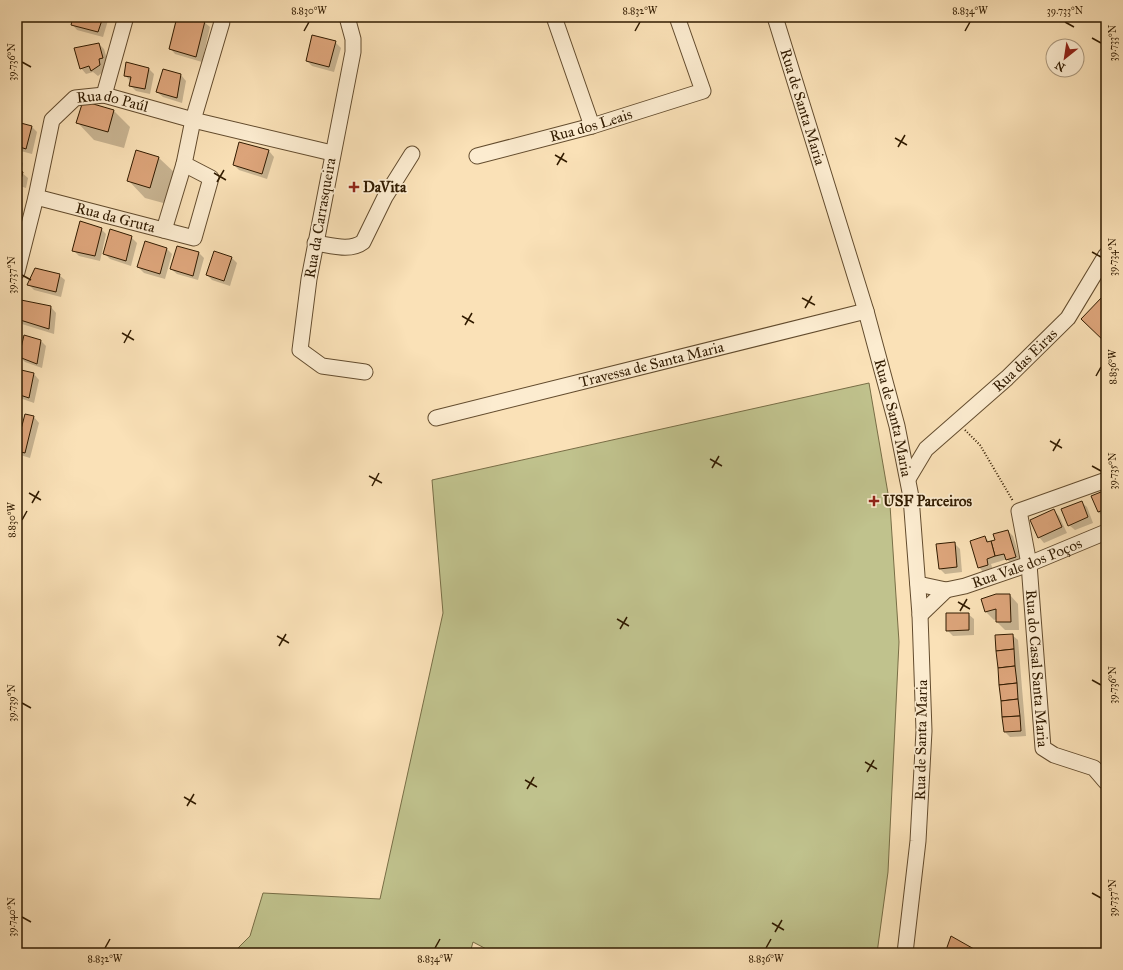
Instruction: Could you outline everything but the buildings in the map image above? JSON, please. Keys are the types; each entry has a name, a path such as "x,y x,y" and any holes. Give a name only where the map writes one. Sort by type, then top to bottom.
{"street":[{"name":"Rua da Carrasqueira","path":"347,17 353,39 353,52 308,278 300,350 322,366 365,372"},
{"path":"554,17 592,126"},
{"name":"Rua dos Leais","path":"477,156 592,126 703,91 677,17"},
{"name":"Rua de Santa Maria","path":"775,17 866,311 897,426 911,497 920,615 924,731 918,840 906,953"},
{"path":"104,95 126,20"},
{"path":"164,230 184,164 193,120 222,22"},
{"name":"Rua do Paúl","path":"17,272 36,197 52,120 75,98 104,95 193,120 332,153"},
{"path":"315,243 351,248 362,242 385,197 412,154"},
{"name":"Rua da Gruta","path":"36,197 194,238 211,178 184,164"},
{"name":"Rua das Eiras","path":"908,479 926,449 1007,378 1068,318 1106,255"},
{"name":"Travessa de Santa Maria","path":"436,418 866,311"},
{"path":"902,453 926,449"},
{"path":"1029,564 1019,511 1106,480"},
{"name":"Rua Vale dos Poços","path":"918,584 946,590 965,586 1029,564 1106,532"},
{"name":"Rua do Casal Santa Maria","path":"1029,564 1043,748 1054,755 1094,768 1106,782"},
{"path":"920,615 946,590"}],"path":[{"path":"957,422 980,445 1019,511"}],"green space":[{"path":"869,383 890,505 899,642 888,872 877,953 494,953 473,942 470,953 233,953 250,936 263,893 380,899 443,613 432,480"}],"place":[{"name":"DaVita","path":"354,187"},
{"name":"USF Parceiros","path":"874,501"}]}
